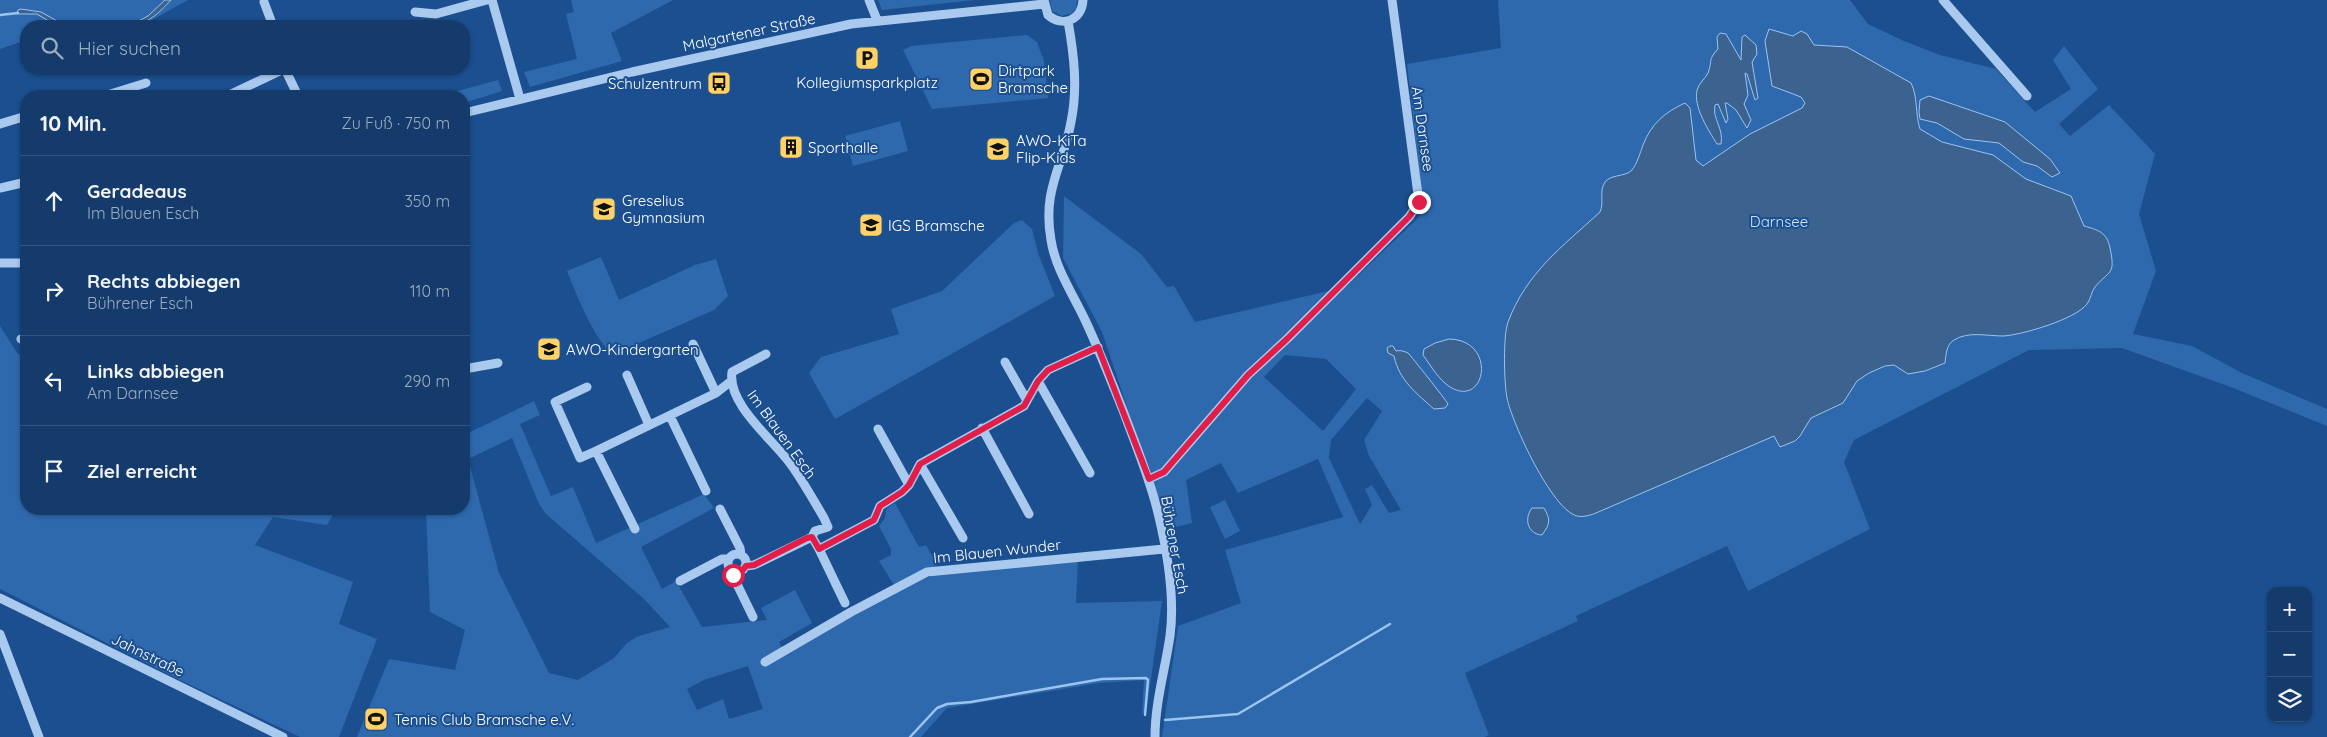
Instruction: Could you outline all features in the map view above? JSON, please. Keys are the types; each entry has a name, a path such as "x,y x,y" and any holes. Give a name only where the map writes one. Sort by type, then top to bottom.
{"street":[{"path":"415,12 436,14 487,0"},
{"path":"492,0 520,99"},
{"path":"869,0 877,20"},
{"path":"1044,2 1048,15 1053,19 1068,21 1080,13 1086,0"},
{"name":"Am Darnsee","path":"1149,479 1164,472 1248,375 1288,338 1409,217 1419,202 1392,0"},
{"path":"1943,0 2027,96"},
{"path":"264,2 271,20"},
{"name":"Malgartener Straße","path":"470,112 772,40 877,20 1044,2"},
{"name":"Bührener Esch","path":"1068,21 1074,50 1076,91 1071,124 1052,184 1048,221 1057,262 1098,347 1149,479 1158,513 1170,586 1171,618 1170,635 1157,709 1155,737"},
{"path":"240,90 271,75"},
{"path":"287,75 295,90"},
{"path":"123,90 146,83"},
{"path":"0,124 20,118"},
{"path":"0,188 20,183"},
{"path":"0,263 20,263"},
{"path":"693,344 716,393"},
{"path":"819,549 874,520 880,506 902,492 909,485 920,464 1024,406 1038,381 1048,370 1098,347"},
{"name":"Im Blauen Esch","path":"766,354 732,372 730,382 741,405 756,425 792,465 837,539"},
{"path":"1005,362 1026,400"},
{"path":"470,368 498,363"},
{"path":"626,375 649,425"},
{"path":"1038,381 1090,474"},
{"name":"Im Blauen Esch","path":"588,387 555,402 580,458 716,393 730,382"},
{"path":"670,416 706,491"},
{"path":"982,428 1029,514"},
{"path":"878,429 909,485"},
{"path":"596,451 635,529"},
{"path":"920,464 963,538"},
{"path":"720,509 740,548 741,554 746,559 746,566 741,572 734,572 728,567 729,559"},
{"path":"746,566 754,565 812,537 815,531 828,527"},
{"path":"812,537 845,602"},
{"name":"Im Blauen Wunder","path":"765,662 851,612 927,572 1164,549"},
{"path":"680,581 722,559 729,559 735,554 741,554"},
{"path":"734,572 734,578 753,617"},
{"name":"Jahnstraße","path":"0,598 283,737"},
{"path":"0,634 39,737"}],"green space":[{"path":"0,0 188,0 152,20 20,20 20,42 0,49"},
{"path":"571,0 673,0 611,33 622,61 530,87 524,72 577,59 566,14 574,12"},
{"path":"878,0 975,0 882,10"},
{"path":"1050,0 1077,0 1076,9 1072,13 1062,16 1052,11"},
{"path":"1498,0 1850,0 1868,24 1940,55 1996,69 2035,112 2071,89 2053,60 2064,46 2098,89 2059,124 2070,136 2109,105 2155,154 2139,214 2156,271 2133,334 2192,346 2242,373 2327,409 2327,426 2236,389 2122,348 2029,350 1854,440 1844,462 1870,529 1748,591 1727,546 1576,616 1578,621 1465,673 1489,735 1485,737 1162,737 1178,626 1241,603 1225,550 1343,517 1318,459 1238,493 1221,463 1186,480 1192,523 1168,529 1102,332 1063,258 1064,196 1141,254 1167,287 1174,286 1195,322 1346,287 1418,218 1423,206 1407,64 1501,48","holes":["1285,355 1326,359 1356,389 1323,431 1264,377","1367,398 1382,411 1364,440 1369,456 1401,510 1389,513 1372,485 1365,489 1372,505 1360,524 1329,458 1331,440"]},
{"name":"Dirtpark Bramsche","path":"1027,35 1037,42 1044,61 1048,98 932,109 903,50 911,46"},
{"path":"498,80 502,91 470,101 470,90 461,90"},
{"path":"900,121 908,151 853,166 845,136"},
{"path":"1022,220 1032,229 1038,253 1055,296 835,419 809,373 821,357 899,334 891,309 942,291 1014,223"},
{"path":"601,257 619,300 695,265 716,259 728,296 714,310 614,354 600,341 580,303 567,271"},
{"path":"0,326 20,355 20,515 333,515 327,525 273,517 255,545 353,582 339,624 377,639 339,737 300,737 180,680 0,589"},
{"path":"534,401 540,415 520,424 551,496 573,487 596,543 704,494 714,508 641,547 662,589 676,581 702,627 767,620 761,608 795,590 812,623 779,642 782,647 859,612 912,583 935,575 1078,561 1076,603 1162,601 1146,714 1142,713 1144,680 1099,683 947,708 921,737 357,737 389,659 455,670 465,630 430,612 426,515 470,515 470,466 499,573 549,673 578,680 614,658 626,644 636,637 670,627 644,599 545,513 539,504 512,438 470,458 470,432","holes":["748,666 763,709 729,719 723,699 697,710 687,689 704,680"]},
{"path":"1225,500 1240,531 1225,539 1210,507"},
{"path":"895,503 919,547 926,545 937,565 894,585 879,561 891,555 891,549 879,526 885,518 887,508"}],"shaded area":[{"path":"165,0 171,0 152,18 140,20 148,16"},
{"path":"18,10 41,12 55,20 47,20 37,14 17,14"},
{"name":"Darnsee","path":"1769,29 1793,36 1801,31 1807,34 1814,45 1847,47 1911,83 1915,94 1920,129 1942,142 1993,155 2026,179 2071,196 2084,226 2098,230 2107,238 2112,257 2112,268 2095,287 2087,304 2072,315 2035,329 2012,335 1971,335 1959,337 1949,345 1945,363 1925,371 1908,374 1894,365 1885,366 1857,381 1843,403 1811,418 1795,441 1780,447 1774,436 1597,512 1587,516 1577,516 1567,510 1556,499 1545,483 1534,464 1510,410 1506,391 1505,371 1505,338 1508,322 1516,304 1535,274 1559,249 1600,212 1602,189 1605,182 1612,177 1632,170 1650,131 1671,110 1685,103 1690,108 1696,160 1703,166 1750,134 1802,108 1805,103 1801,97 1772,86 1765,41"},
{"path":"1720,33 1726,34 1741,60 1742,37 1745,35 1756,45 1757,54 1752,62 1758,98 1755,100 1747,74 1745,73 1748,95 1744,104 1751,120 1747,128 1736,110 1725,103 1728,119 1726,123 1718,104 1715,105 1715,115 1721,133 1721,144 1717,144 1699,111 1696,97 1698,88 1708,73 1711,58 1718,49 1717,37"},
{"path":"1929,96 2005,122 2050,159 2060,173 2052,177 2037,166 2023,162 1999,143 1964,139 1937,123 1920,119 1920,100"},
{"path":"1449,339 1465,342 1475,350 1480,360 1481,372 1478,382 1472,389 1462,391 1450,387 1439,377 1423,355 1424,349"},
{"path":"1393,346 1396,351 1408,353 1448,404 1445,408 1434,409 1409,386 1396,365 1394,356 1388,353 1387,348"},
{"path":"1532,508 1544,508 1548,516 1548,525 1542,535 1533,532 1528,525 1528,516"}],"waterway":[{"path":"0,15 18,13"},
{"path":"1165,720 1238,714 1390,624"},
{"path":"910,737 937,708 947,704 971,702 1102,679 1146,678 1148,680 1145,715"}],"place":[{"name":"Kollegiumsparkplatz","path":"867,58"},
{"name":"Dirtpark Bramsche","path":"981,79"},
{"name":"Schulzentrum","path":"719,83"},
{"name":"Sporthalle","path":"791,147"},
{"name":"AWO-KiTa Flip-Kids","path":"998,149"},
{"name":"Greselius Gymnasium","path":"604,209"},
{"name":"IGS Bramsche","path":"871,225"},
{"name":"AWO-Kindergarten","path":"549,349"},
{"name":"Tennis Club Bramsche e.V.","path":"376,719"}],"route":[{"path":"733,575 734,572 741,572 746,566 754,565 807,538 812,537 819,549 823,548 874,520 880,506 902,492 909,485 920,464 1024,406 1038,381 1048,370 1098,347 1149,479 1164,472 1248,375 1288,338 1409,217 1419,202"}]}
